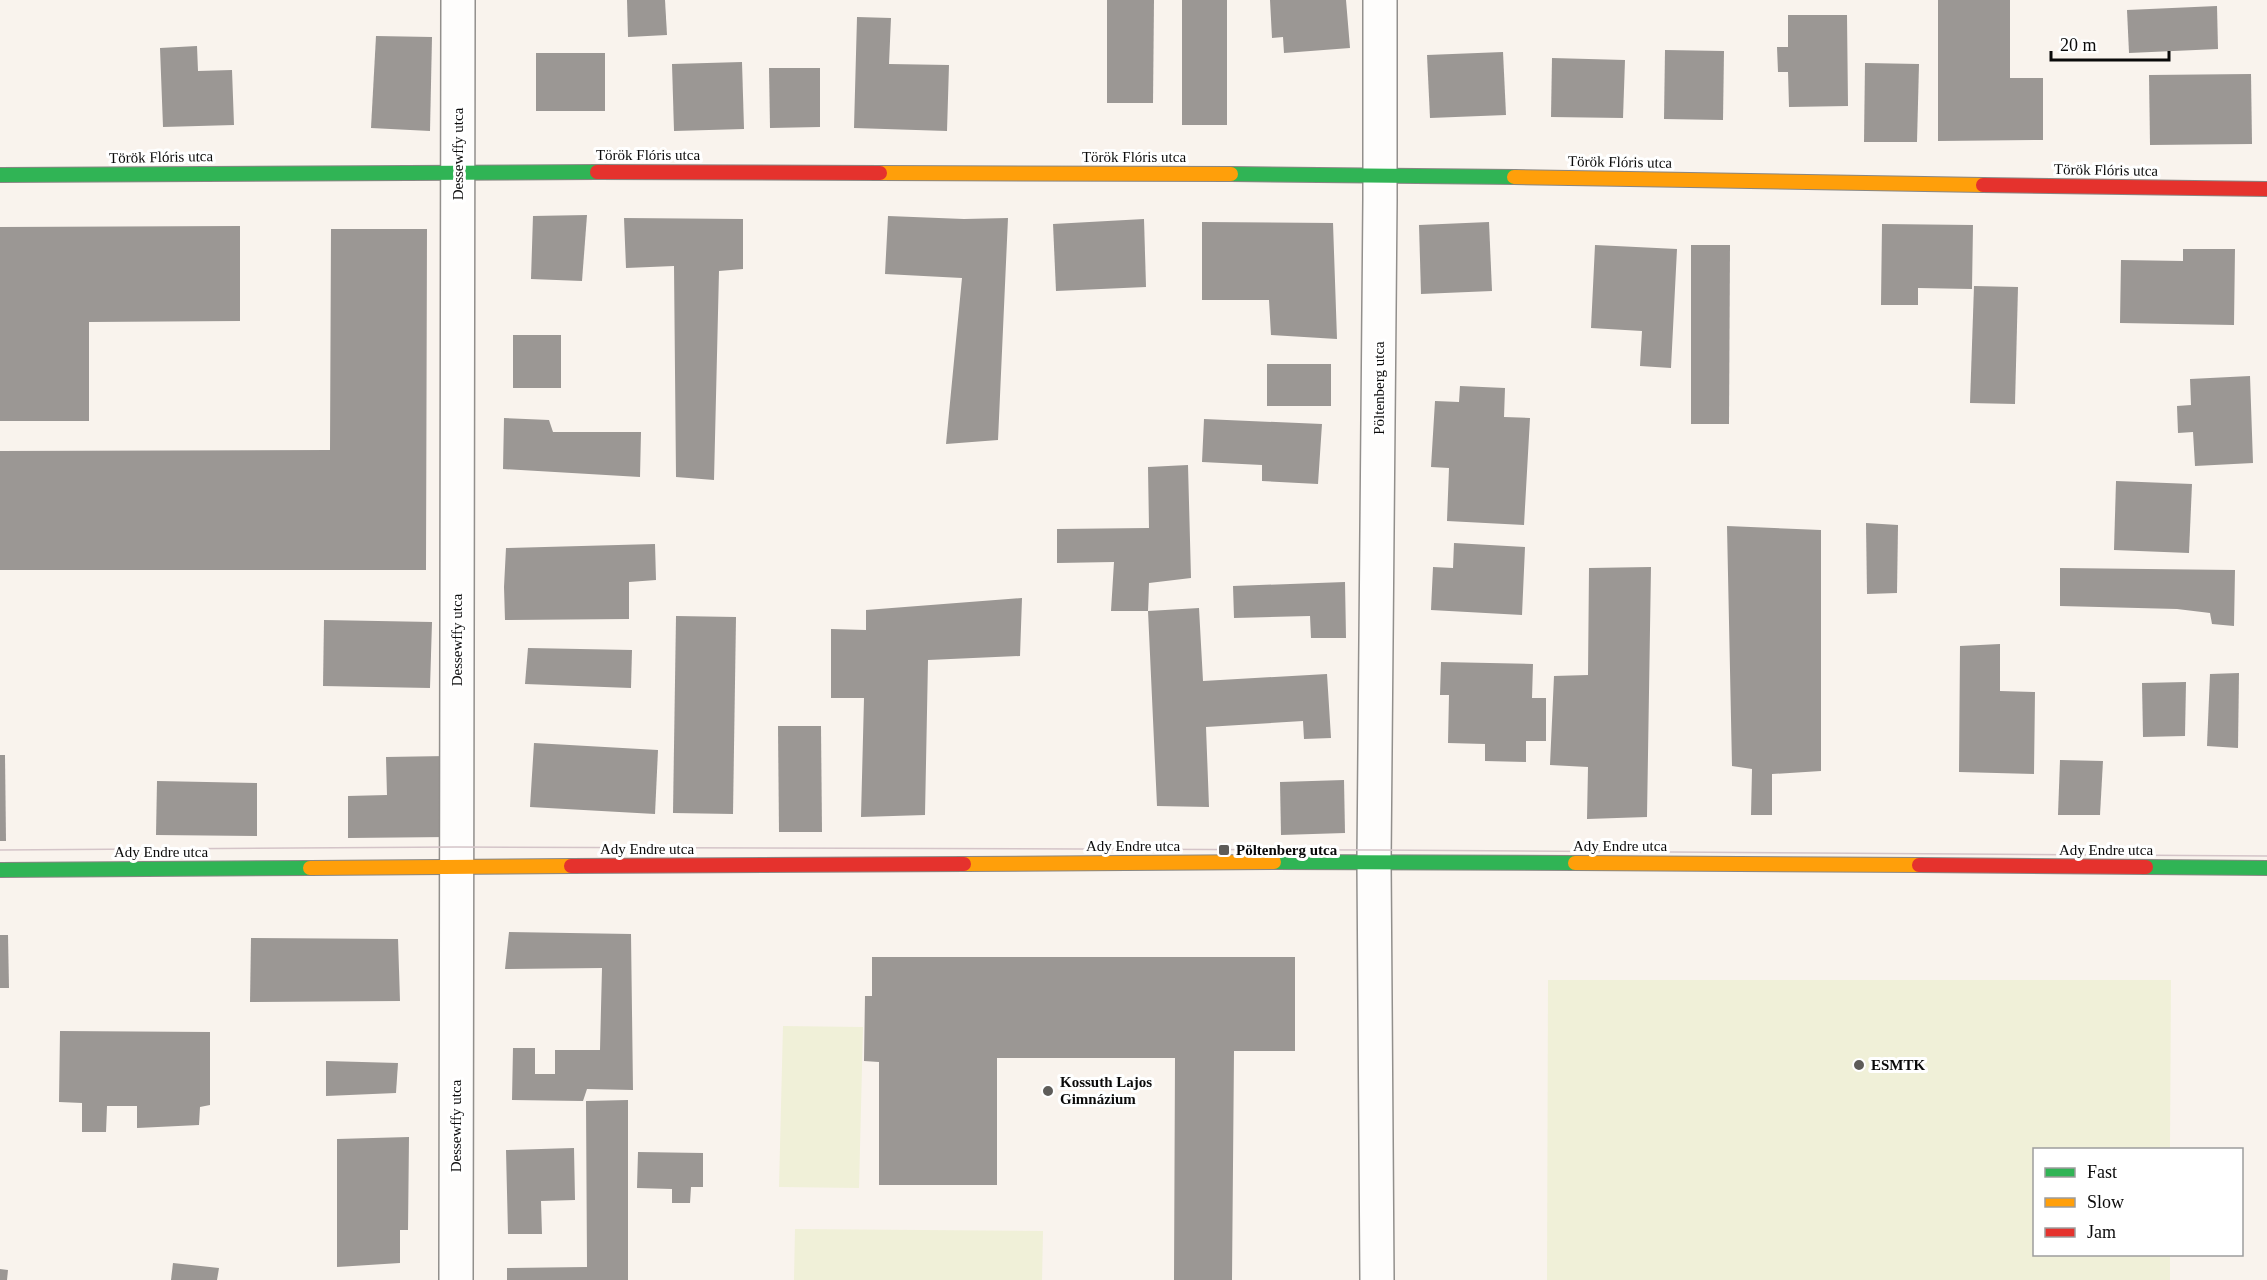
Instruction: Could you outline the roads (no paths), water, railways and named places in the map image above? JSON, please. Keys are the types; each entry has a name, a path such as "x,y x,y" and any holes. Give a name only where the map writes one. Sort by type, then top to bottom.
{"street":[{"name":"Dessewffy utca","path":"456,1280 458,0"},
{"name":"Pöltenberg utca","path":"1377,1280 1374,861 1380,0"},
{"name":"Török Flóris utca","path":"0,175 459,171 1380,175 2267,189"},
{"name":"Ady Endre utca","path":"0,870 1374,861 2267,868"}],"tram line":[{"path":"0,850 456,847 2267,856"}],"place":[{"name":"Pöltenberg utca","path":"1224,850"},
{"name":"ESMTK","path":"1859,1065"},
{"name":"Kossuth Lajos Gimnázium","path":"1048,1091"}]}
